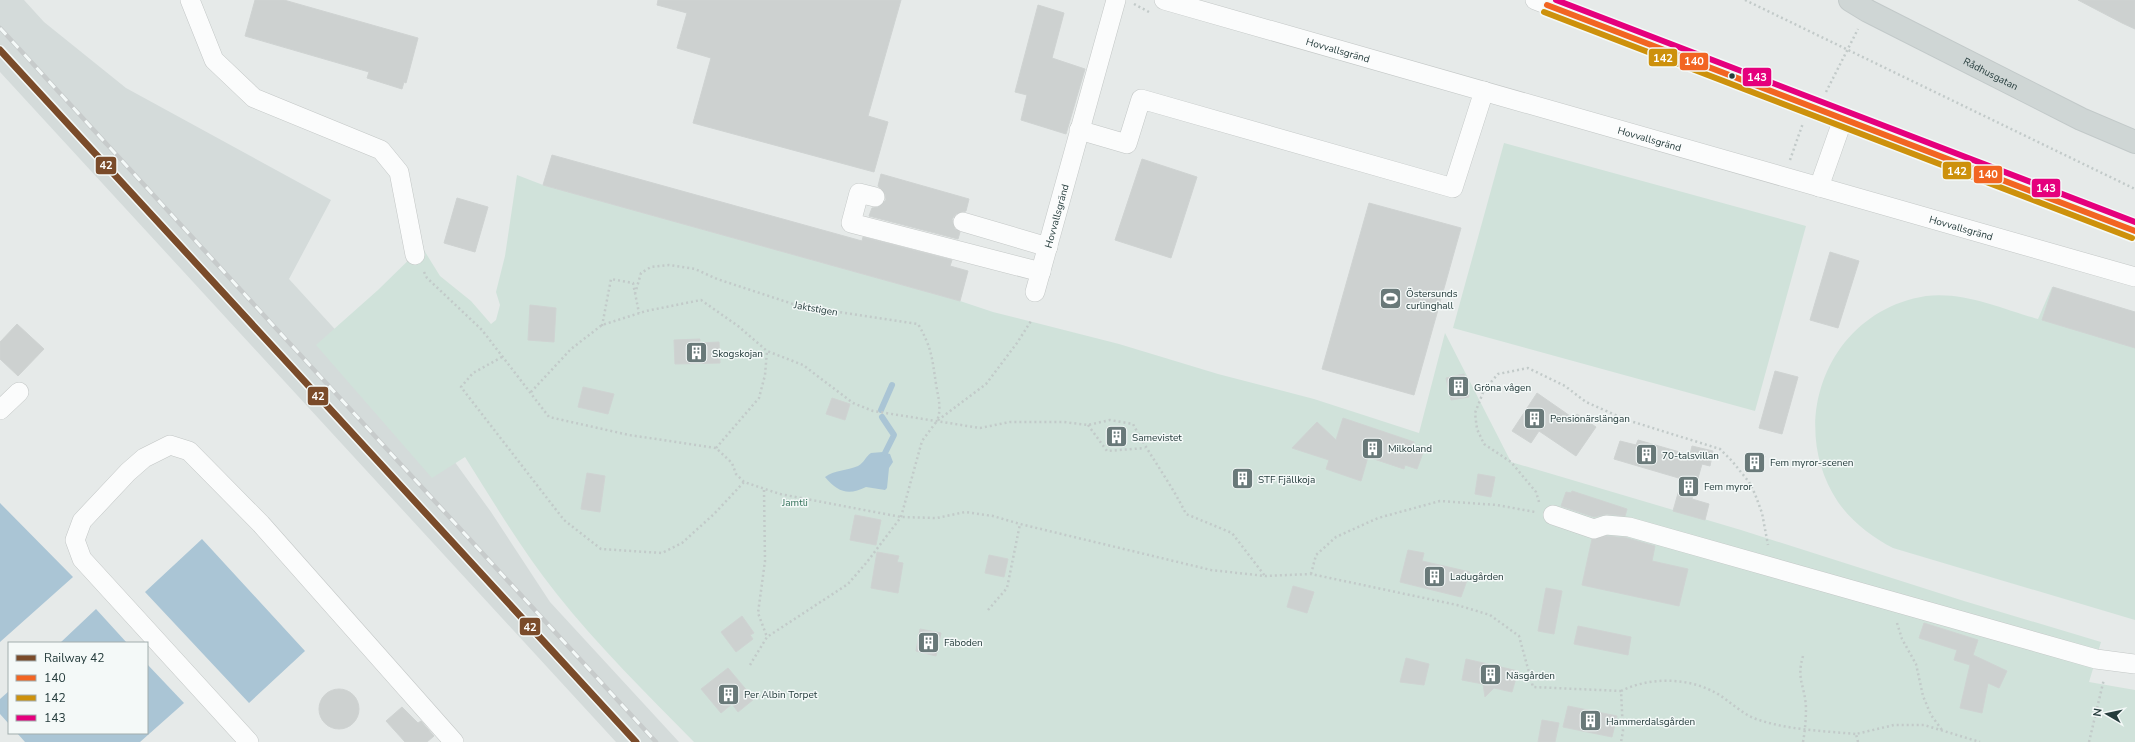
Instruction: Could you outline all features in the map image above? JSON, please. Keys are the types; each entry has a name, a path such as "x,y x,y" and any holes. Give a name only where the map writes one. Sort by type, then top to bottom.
{"main road":[{"name":"Rådhusgatan","path":"1850,0 1868,11 2081,119 2135,142"}],"street":[{"path":"190,0 214,60 254,98 381,150 399,172 415,255"},
{"name":"Hovvallsgränd","path":"1035,292 1116,0"},
{"name":"Hovvallsgränd","path":"1164,0 2135,278"},
{"path":"1544,2 2135,231"},
{"path":"1080,130 1127,144 1141,100 1453,188 1484,91"},
{"path":"1819,187 1843,119"},
{"path":"875,197 859,193 851,223 1041,272"},
{"path":"963,222 1048,247"},
{"path":"0,410 19,392"},
{"path":"249,742 82,559 75,540 82,521 128,472 144,458 170,445 190,451 261,524 454,742"},
{"path":"1543,514 1594,529 1606,525 1629,527 2096,659 2135,664"}],"path":[{"path":"1745,0 2135,189"},
{"path":"415,255 428,278 482,330 549,417 630,435 716,448 732,463 736,474 744,482 764,490 901,517 937,518 965,512 993,516 1020,524 1211,570 1265,576 1311,574 1457,605 1490,615 1519,636 1533,687 1621,692 1630,687 1670,679 1709,690 1758,720 1805,730 1856,734 1894,725 1924,724 1980,742"},
{"name":"Jaktstigen","path":"635,294 641,273 651,267 669,265 695,269 717,279 799,306 918,324 927,340 935,365 941,412 937,421"},
{"path":"602,326 610,279 632,283 639,313"},
{"path":"531,392 571,349 602,326 639,313 701,300 738,326 767,351 803,365 853,403 873,411 980,428 1010,422 1064,422 1088,424 1110,420 1133,424 1145,448 1177,496 1186,514 1232,533 1265,576"},
{"path":"750,664 767,637 848,584 901,517 922,441 937,421 986,384 1017,343 1031,321"},
{"path":"716,448 758,398 765,375 767,351"},
{"path":"502,357 473,373 461,387 564,520 601,549 662,553 682,543 714,514 744,482"},
{"path":"1311,574 1316,555 1336,537 1378,518 1440,501 1497,505 1543,514 1536,492 1511,462 1484,444 1476,429 1475,413 1484,390 1498,374 1528,368 1565,386 1586,402 1627,420 1720,449 1749,482 1762,513 1764,533 1768,546 1774,548"},
{"path":"1088,424 1107,451 1145,448"},
{"path":"764,490 765,561 758,613 767,637"},
{"path":"988,610 1007,588 1020,524"},
{"path":"1881,598 1890,606 1895,616 1902,639 1916,664 1923,696 1930,716 1942,730"},
{"path":"1803,656 1800,668 1800,681 1804,693 1806,708 1803,742"},
{"path":"2089,742 2103,684"},
{"path":"1620,742 1623,731 1621,692"},
{"path":"1856,734 1858,742"}],"shaded area":[{"path":"0,0 24,0 44,22 126,88 331,200 289,279 449,454 491,512 550,602 679,742 616,742 0,72"}],"green space":[{"path":"1504,143 1806,226 1755,411 1453,328"},
{"name":"Jamtli","path":"517,175 543,185 960,301 993,312 1119,344 1218,374 1314,399 1419,433 1445,333 1511,462 1741,530 1964,601 2101,642 2089,682 2135,690 2135,742 694,742 606,651 572,613 520,543 465,457 432,478 316,345 378,290 422,247 440,276 471,301 491,324 496,320 500,305 496,292 505,256"},
{"path":"2052,287 2135,312 2135,620 1893,548 1870,534 1850,516 1838,502 1823,471 1816,438 1817,406 1826,375 1842,347 1864,323 1892,306 1926,296 1940,295 1968,298 2038,319"}],"water":[{"path":"883,452 890,454 893,462 889,468 887,488 885,490 866,487 849,492 844,491 834,486 825,477 832,473 858,466 871,453"},
{"path":"0,503 73,577 0,642"},
{"path":"202,539 305,651 249,703 145,592"},
{"path":"96,609 126,642 61,642"},
{"path":"148,665 184,703 140,742 25,742 18,734 148,734"},
{"path":"8,692 8,723 0,714 0,699"}],"building":[{"path":"255,0 284,0 418,38 406,83 404,82 402,89 367,78 369,72 245,36"},
{"path":"658,0 901,0 868,116 888,122 874,172 693,123 711,58 677,48 687,13 657,5"},
{"path":"2078,0 2135,0 2135,29 2122,23"},
{"path":"1038,5 1064,13 1052,58 1085,69 1066,134 1021,120 1027,95 1015,92"},
{"path":"552,155 862,241 863,237 952,260 950,266 968,271 960,301 543,185"},
{"path":"1142,159 1197,177 1171,258 1115,240"},
{"path":"881,174 969,199 966,211 956,214 952,219 955,229 960,232 958,239 869,216 872,208 878,207 886,200 885,194 878,186"},
{"path":"457,198 488,207 475,252 444,243"},
{"name":"Östersunds curlinghall","path":"1369,203 1461,228 1414,395 1322,369"},
{"path":"1830,252 1859,261 1838,328 1810,320"},
{"path":"2053,287 2135,312 2135,348 2042,320"},
{"path":"530,305 556,308 554,342 528,340"},
{"path":"17,324 44,349 18,376 0,359 0,342"},
{"name":"Skogskojan","path":"700,339 700,343 719,342 720,363 675,364 674,340"},
{"path":"1775,371 1798,377 1782,434 1759,428"},
{"name":"Gröna vågen","path":"1464,374 1469,397 1451,400 1446,378"},
{"path":"583,387 614,394 608,414 578,407"},
{"path":"1537,393 1573,418 1577,414 1596,427 1576,456 1539,431 1531,443 1512,431"},
{"path":"832,398 850,404 845,420 826,414"},
{"name":"Milkoland","path":"1343,418 1414,442 1413,446 1424,450 1417,469 1405,465 1404,469 1368,457 1361,481 1326,469 1329,460 1292,448 1317,422 1336,440"},
{"path":"1638,440 1690,455 1692,446 1713,451 1710,466 1702,464 1692,499 1709,504 1705,520 1673,511 1682,479 1614,459 1620,441 1636,445"},
{"name":"Fem myror-scenen","path":"1749,453 1765,456 1761,471 1745,467"},
{"path":"587,473 605,476 600,512 581,509"},
{"path":"1478,474 1495,477 1491,497 1475,494"},
{"path":"1572,491 1627,509 1625,516 1607,514 1594,517 1561,506 1566,492 1571,493"},
{"path":"855,515 881,520 876,545 850,540"},
{"path":"1607,536 1627,538 1655,546 1652,561 1688,569 1679,606 1582,585 1592,539"},
{"name":"Ladugården","path":"1408,550 1424,553 1422,561 1470,572 1461,597 1400,582"},
{"path":"877,552 899,556 897,562 903,563 898,593 871,588"},
{"path":"989,555 1008,559 1004,577 985,573"},
{"path":"1293,586 1314,592 1307,613 1287,607"},
{"path":"1546,588 1562,591 1554,634 1538,631"},
{"path":"742,616 754,633 750,635 753,639 736,652 721,632"},
{"path":"1924,623 1978,640 1973,655 2007,671 1999,688 1988,683 1982,713 1960,708 1970,665 1954,660 1957,650 1919,638"},
{"path":"1578,626 1631,637 1628,655 1574,644"},
{"name":"Fäboden","path":"920,629 941,633 936,656 916,651"},
{"path":"1406,658 1429,664 1424,685 1400,682"},
{"name":"Näsgården","path":"1466,659 1518,671 1512,692 1494,688 1485,697 1483,684 1462,680"},
{"name":"Per Albin Torpet","path":"728,668 754,699 738,712 732,704 721,713 701,689"},
{"path":"339,689 347,691 353,695 357,701 359,709 357,717 353,723 347,727 339,729 331,727 325,723 321,717 319,709 321,701 325,695 331,691"},
{"name":"Hammerdalsgården","path":"1568,706 1617,716 1612,737 1563,727"},
{"path":"402,707 418,723 421,721 434,736 427,742 405,742 386,721"},
{"path":"1542,720 1559,723 1555,742 1538,742"}],"waterway":[{"path":"881,410 892,385"},
{"path":"882,417 894,435 885,453"}],"railway":[{"path":"0,28 656,742"}],"rail line":[{"name":"42","path":"0,50 636,742"}],"transit line":[{"name":"143","path":"1556,0 2135,222"},
{"name":"140","path":"1547,5 2135,231"},
{"name":"142","path":"1544,12 2132,238"}],"place":[{"name":"Östersunds curlinghall","path":"1391,299"},
{"name":"Skogskojan","path":"697,353"},
{"name":"Gröna vågen","path":"1458,387"},
{"name":"Pensionärslängan","path":"1534,418"},
{"name":"Samevistet","path":"1116,437"},
{"name":"Milkoland","path":"1372,448"},
{"name":"70-talsvillan","path":"1646,455"},
{"name":"Fem myror-scenen","path":"1755,462"},
{"name":"STF Fjällkoja","path":"1242,479"},
{"name":"Fem myror","path":"1688,486"},
{"name":"Ladugården","path":"1434,576"},
{"name":"Fäboden","path":"928,642"},
{"name":"Näsgården","path":"1490,675"},
{"name":"Per Albin Torpet","path":"728,694"},
{"name":"Hammerdalsgården","path":"1590,721"}]}
